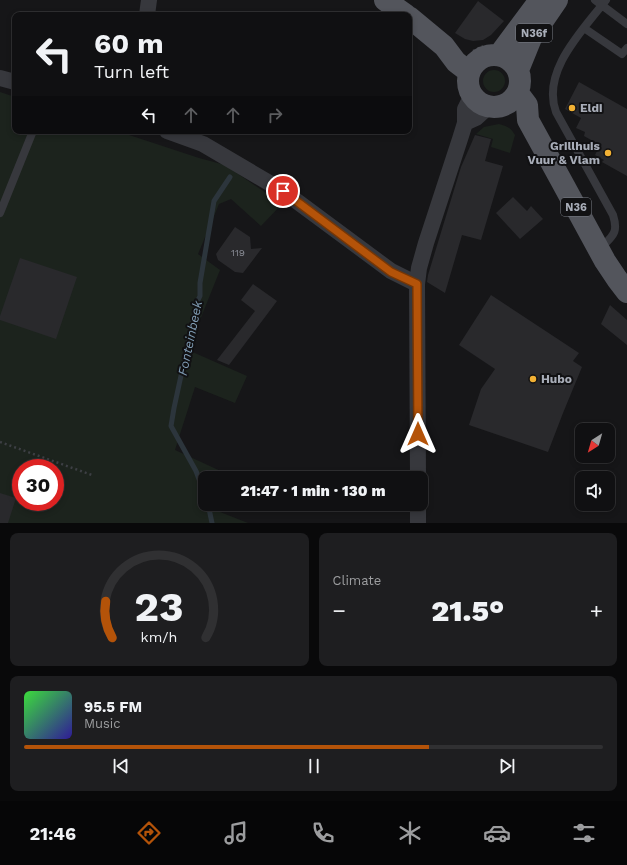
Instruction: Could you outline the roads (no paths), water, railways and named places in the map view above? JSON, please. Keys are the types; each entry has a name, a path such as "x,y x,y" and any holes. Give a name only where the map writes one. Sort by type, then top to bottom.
{"main road":[{"path":"385,0 402,12"},
{"name":"N36f","path":"485,57 540,0"},
{"name":"N36f","path":"518,70 531,38 557,0"},
{"path":"412,19 444,46 466,50 485,57 511,60 518,70 521,82 496,100"},
{"name":"N36","path":"485,57 468,80 469,88 496,100 527,105 528,120 599,250 627,292"}],"street":[{"path":"147,12 149,0"},
{"path":"0,78 12,81"},
{"path":"418,471 417,284 419,268 465,123 465,109 496,100"},
{"path":"176,134 203,144 283,191 391,272 417,284"},
{"path":"418,511 418,523"}],"lane":[{"path":"599,250 611,237 616,225 613,215 572,142 554,106 553,89 557,71 568,48 584,28 601,2 627,24"},
{"path":"584,28 622,54 627,48"},
{"path":"0,213 32,134"}],"waterway":[{"name":"Fonteinbeek","path":"198,476 171,426 197,302 200,296 200,283 214,201 230,177"},
{"name":"Fonteinbeek","path":"209,511 212,523"}],"place":[{"name":"Eldi","path":"572,108"},
{"name":"Grillhuis Vuur & Vlam","path":"608,153"},
{"name":"Hubo","path":"533,379"}]}
